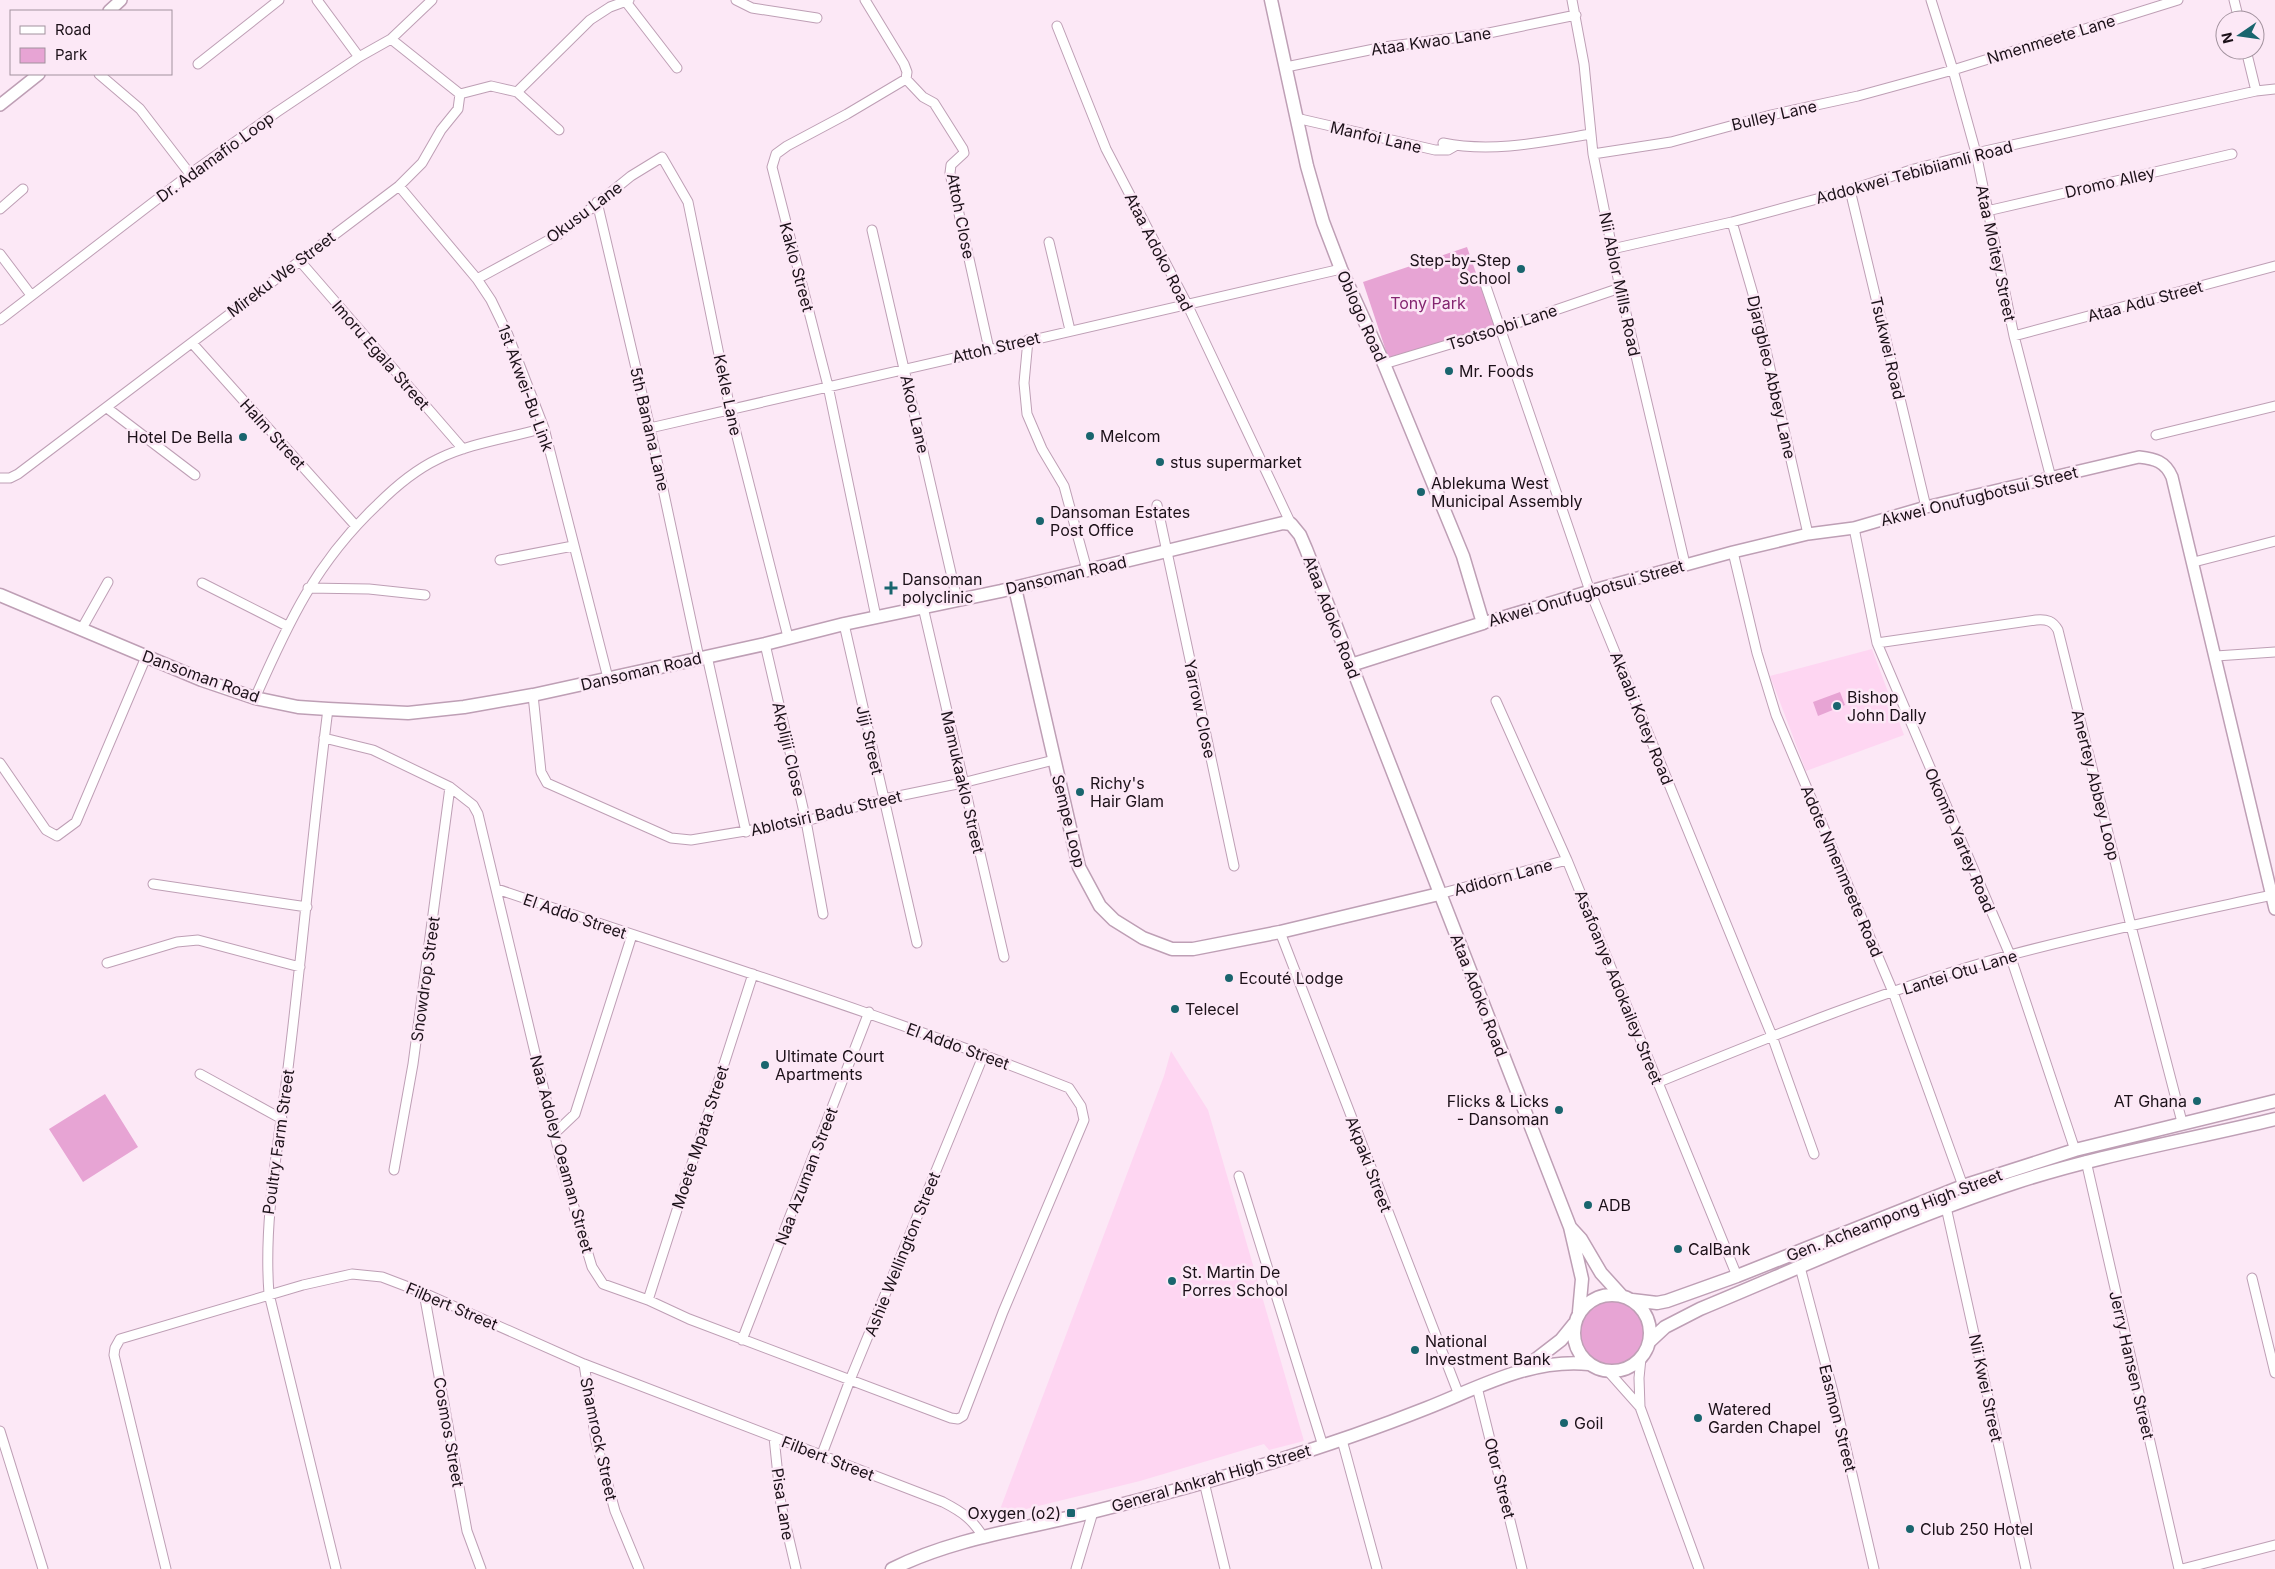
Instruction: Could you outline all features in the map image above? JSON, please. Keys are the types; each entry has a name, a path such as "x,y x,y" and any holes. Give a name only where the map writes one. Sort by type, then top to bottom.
{"main road":[{"name":"Oblogo Road","path":"1270,0 1315,194 1341,269 1384,364 1463,556 1483,623"},
{"name":"Dansoman Road","path":"0,595 202,680 255,698 298,707 408,713 437,711 533,695 765,644 844,624 1015,588 1283,524 1291,524"},
{"name":"Ataa Adoko Road","path":"1291,524 1300,536 1306,549 1570,1226 1582,1279 1577,1318"},
{"name":"Sempe Loop","path":"1015,588 1079,867 1100,906 1114,920 1143,938 1172,949 1193,949 1280,932 1439,894"},
{"name":"Akwei Onufugbotsui Street","path":"1351,665 1483,623"},
{"name":"Gen. Acheampong High Street","path":"1627,1298 1657,1303 1737,1276 1963,1186 2075,1150 2182,1122 2275,1101"},
{"name":"Gen. Acheampong High Street","path":"1650,1341 1665,1327 1700,1309 1946,1207 2013,1183 2086,1161 2275,1119"},
{"name":"Ataa Adoko Road","path":"1570,1226 1581,1239 1601,1273 1627,1298"},
{"path":"1609,1294 1627,1298 1641,1308 1647,1318 1650,1329 1650,1341 1641,1358 1628,1368 1608,1371 1589,1364 1577,1349 1574,1337 1577,1318 1587,1303 1597,1297 1609,1294"},
{"name":"General Ankrah High Street","path":"1523,1369 1561,1340 1577,1318"},
{"name":"General Ankrah High Street","path":"892,1569 936,1551 1204,1482 1342,1440 1523,1369 1567,1361 1589,1364"}],"street":[{"path":"110,10 121,0"},
{"path":"198,64 279,0"},
{"path":"317,0 358,57"},
{"name":"Dr. Adamafio Loop","path":"0,320 190,174 358,57 390,39 432,0"},
{"path":"736,0 752,8 817,18"},
{"path":"865,0 904,64 907,72 906,79"},
{"name":"Nii Ablor Mills Road","path":"1572,0 1584,64 1593,154 1620,288 1685,564"},
{"name":"Ataa Moitey Street","path":"1931,0 1954,70 1976,153 2014,336 2051,478"},
{"name":"Nmenmeete Lane","path":"1954,70 2178,0"},
{"path":"517,92 590,20 610,7 628,1 677,68"},
{"name":"Ataa Kwao Lane","path":"1286,67 1384,47 1484,34 1576,15"},
{"name":"Ataa Adoko Road","path":"1057,26 1106,149 1187,304 1291,524"},
{"path":"390,39 460,94 491,86 517,92 559,130"},
{"path":"2248,60 2256,91"},
{"name":"Bulley Lane","path":"1593,154 1694,136 1954,70"},
{"path":"0,105 38,75"},
{"path":"100,75 140,108 190,174"},
{"name":"Attoh Close","path":"906,79 923,97 934,103 963,149 964,153 951,165 950,173 989,349"},
{"name":"Kaklo Street","path":"876,617 828,386 772,167 776,154 786,146 847,114 906,79"},
{"name":"Addokwei Tebibiiamli Road","path":"1612,248 1732,222 1850,190 1914,168 1976,153 2256,91 2275,89"},
{"name":"Mireku We Street","path":"0,478 10,478 18,474 399,186 422,163 441,130 458,109 460,94"},
{"name":"Manfoi Lane","path":"1296,118 1435,150 1448,150 1455,146"},
{"name":"Manfoi Lane","path":"1443,143 1455,146 1520,146 1591,134"},
{"name":"Dromo Alley","path":"1987,211 2232,154"},
{"name":"Okusu Lane","path":"477,279 558,235 631,176 662,157"},
{"name":"Kekle Lane","path":"662,157 688,202 730,409 788,637"},
{"name":"1st Akwei-Bu Link","path":"399,186 477,279 491,300 508,335 544,428 608,678"},
{"path":"0,209 23,190"},
{"name":"Tsukwei Road","path":"1850,190 1926,507"},
{"name":"5th Banana Lane","path":"597,202 703,657 746,832"},
{"name":"Djargbleo Abbey Lane","path":"1732,222 1753,294 1808,534"},
{"name":"Akoo Lane","path":"872,230 957,599"},
{"path":"1050,242 1070,330"},
{"path":"0,254 31,296"},
{"name":"Imoru Egala Street","path":"299,260 463,449"},
{"name":"Ataa Adu Street","path":"2014,336 2275,266"},
{"name":"Attoh Street","path":"650,428 1341,269"},
{"name":"Akaabi Kotey Road","path":"1483,278 1590,591 1772,1036 1814,1154"},
{"name":"Tsotsoobi Lane","path":"1384,364 1500,329 1620,288"},
{"path":"1028,340 1024,383 1027,414 1042,449 1064,486 1087,570"},
{"name":"Halm Street","path":"192,343 355,525"},
{"path":"2156,434 2275,406"},
{"path":"107,408 195,475"},
{"path":"255,698 287,626 308,588 355,525 415,472 440,458 463,449 544,428"},
{"name":"Akwei Onufugbotsui Street","path":"1483,623 1685,564 1808,534 1854,528 1926,507 2139,457 2162,462 2168,467 2172,477 2194,562 2275,910"},
{"name":"Yarrow Close","path":"1157,505 1234,866"},
{"name":"Okomfo Yartey Road","path":"1854,528 1876,643 2010,955 2075,1150"},
{"path":"2194,562 2275,541"},
{"path":"500,560 573,546"},
{"name":"Adote Nmenmeete Road","path":"1733,552 1757,653 1776,715 1893,992 1963,1186"},
{"path":"81,630 108,582"},
{"path":"202,583 287,626"},
{"path":"308,588 369,590 425,595"},
{"name":"Mamukaaklo Street","path":"923,607 962,783 1004,957"},
{"name":"Anertey Abbey Loop","path":"1876,643 2036,620 2054,622 2058,630 2131,926 2182,1122"},
{"name":"Jiji Street","path":"844,624 916,943"},
{"name":"Akplijii Close","path":"765,644 806,821 823,914"},
{"path":"2216,656 2275,652"},
{"path":"0,763 46,830 58,836 69,829 76,822 146,657"},
{"name":"Ablotsiri Badu Street","path":"533,695 541,772 547,783 671,838 691,840 806,821 884,799 962,783 1054,760"},
{"name":"Asafoanye Adokailey Street","path":"1496,701 1567,860 1737,1276"},
{"name":"Poultry Farm Street","path":"328,709 300,967 268,1220 266,1261 269,1294 336,1569"},
{"name":"Naa Adoley Oeaman Street","path":"324,738 373,750 450,787 473,805 478,814 572,1204 592,1267 603,1284 648,1300 742,1340 951,1418"},
{"name":"Snowdrop Street","path":"394,1170 413,1064 450,787"},
{"name":"Adidorn Lane","path":"1439,894 1567,860"},
{"path":"153,884 307,907"},
{"name":"El Addo Street","path":"497,889 869,1012 1070,1088 1081,1106 1084,1120 1003,1312 967,1409 963,1416 958,1419 951,1418"},
{"name":"Lantei Otu Lane","path":"1658,1082 1772,1036 1893,992 2010,955 2272,895"},
{"name":"Akpaki Street","path":"1280,932 1459,1395"},
{"path":"555,1133 575,1114 632,935"},
{"path":"107,963 177,942 198,940 300,967"},
{"name":"Moete Mpata Street","path":"648,1300 753,974"},
{"name":"Naa Azuman Street","path":"742,1340 869,1012"},
{"name":"Ashie Wellington Street","path":"822,1454 850,1380 984,1054"},
{"path":"200,1074 282,1119"},
{"name":"Jerry Hansen Street","path":"2086,1161 2180,1569"},
{"path":"1239,1176 1323,1446"},
{"name":"Nii Kwei Street","path":"1946,1207 2026,1569"},
{"name":"Easmon Street","path":"1800,1267 1833,1392 1874,1569"},
{"name":"Filbert Street","path":"166,1569 114,1355 115,1348 120,1339 269,1294 352,1274 382,1277 424,1293 584,1364 822,1454 960,1510 973,1521 984,1538"},
{"path":"2252,1278 2275,1373"},
{"name":"Cosmos Street","path":"424,1293 467,1531 481,1569"},
{"path":"1641,1358 1639,1378 1640,1406 1699,1569"},
{"name":"Shamrock Street","path":"584,1364 596,1441 612,1503 639,1569"},
{"path":"1608,1371 1640,1406"},
{"name":"Otor Street","path":"1477,1387 1522,1569"},
{"path":"0,1430 42,1569"},
{"name":"Pisa Lane","path":"774,1437 781,1505 796,1569"},
{"path":"1342,1440 1377,1569"},
{"path":"1204,1482 1225,1569"},
{"path":"1076,1569 1093,1512"},
{"path":"2180,1569 2275,1545"}],"shaded area":[{"name":"Bishop John Dally","path":"1872,649 1904,735 1806,771 1770,676"},
{"name":"St. Martin De Porres School","path":"1171,1051 1208,1110 1304,1441 1269,1450 1264,1444 1140,1481 1014,1512 999,1512 1164,1076"}],"green space":[{"name":"Tony Park","path":"1467,247 1494,325 1389,360 1363,282"},
{"path":"1840,692 1845,705 1818,716 1813,702"},
{"path":"105,1094 138,1147 83,1182 49,1129"},
{"path":"1613,1301 1626,1304 1636,1311 1643,1321 1646,1334 1643,1347 1636,1357 1626,1364 1613,1367 1600,1364 1590,1357 1583,1347 1580,1334 1583,1321 1590,1311 1600,1304"}],"place":[{"name":"Step-by-Step School","path":"1521,269"},
{"name":"Mr. Foods","path":"1449,371"},
{"name":"Melcom","path":"1090,436"},
{"name":"Hotel De Bella","path":"243,437"},
{"name":"stus supermarket","path":"1160,462"},
{"name":"Ablekuma West Municipal Assembly","path":"1421,492"},
{"name":"Dansoman Estates Post Office","path":"1040,521"},
{"name":"Dansoman polyclinic","path":"891,588"},
{"name":"Bishop John Dally","path":"1837,706"},
{"name":"Richy's Hair Glam","path":"1080,792"},
{"name":"Ecouté Lodge","path":"1229,978"},
{"name":"Telecel","path":"1175,1009"},
{"name":"Ultimate Court Apartments","path":"765,1065"},
{"name":"AT Ghana","path":"2197,1101"},
{"name":"Flicks & Licks - Dansoman","path":"1559,1110"},
{"name":"ADB","path":"1588,1205"},
{"name":"CalBank","path":"1678,1249"},
{"name":"St. Martin De Porres School","path":"1172,1281"},
{"name":"National Investment Bank","path":"1415,1350"},
{"name":"Watered Garden Chapel","path":"1698,1418"},
{"name":"Goil","path":"1564,1423"},
{"name":"Oxygen (o2)","path":"1071,1513"},
{"name":"Club 250 Hotel","path":"1910,1529"}]}
